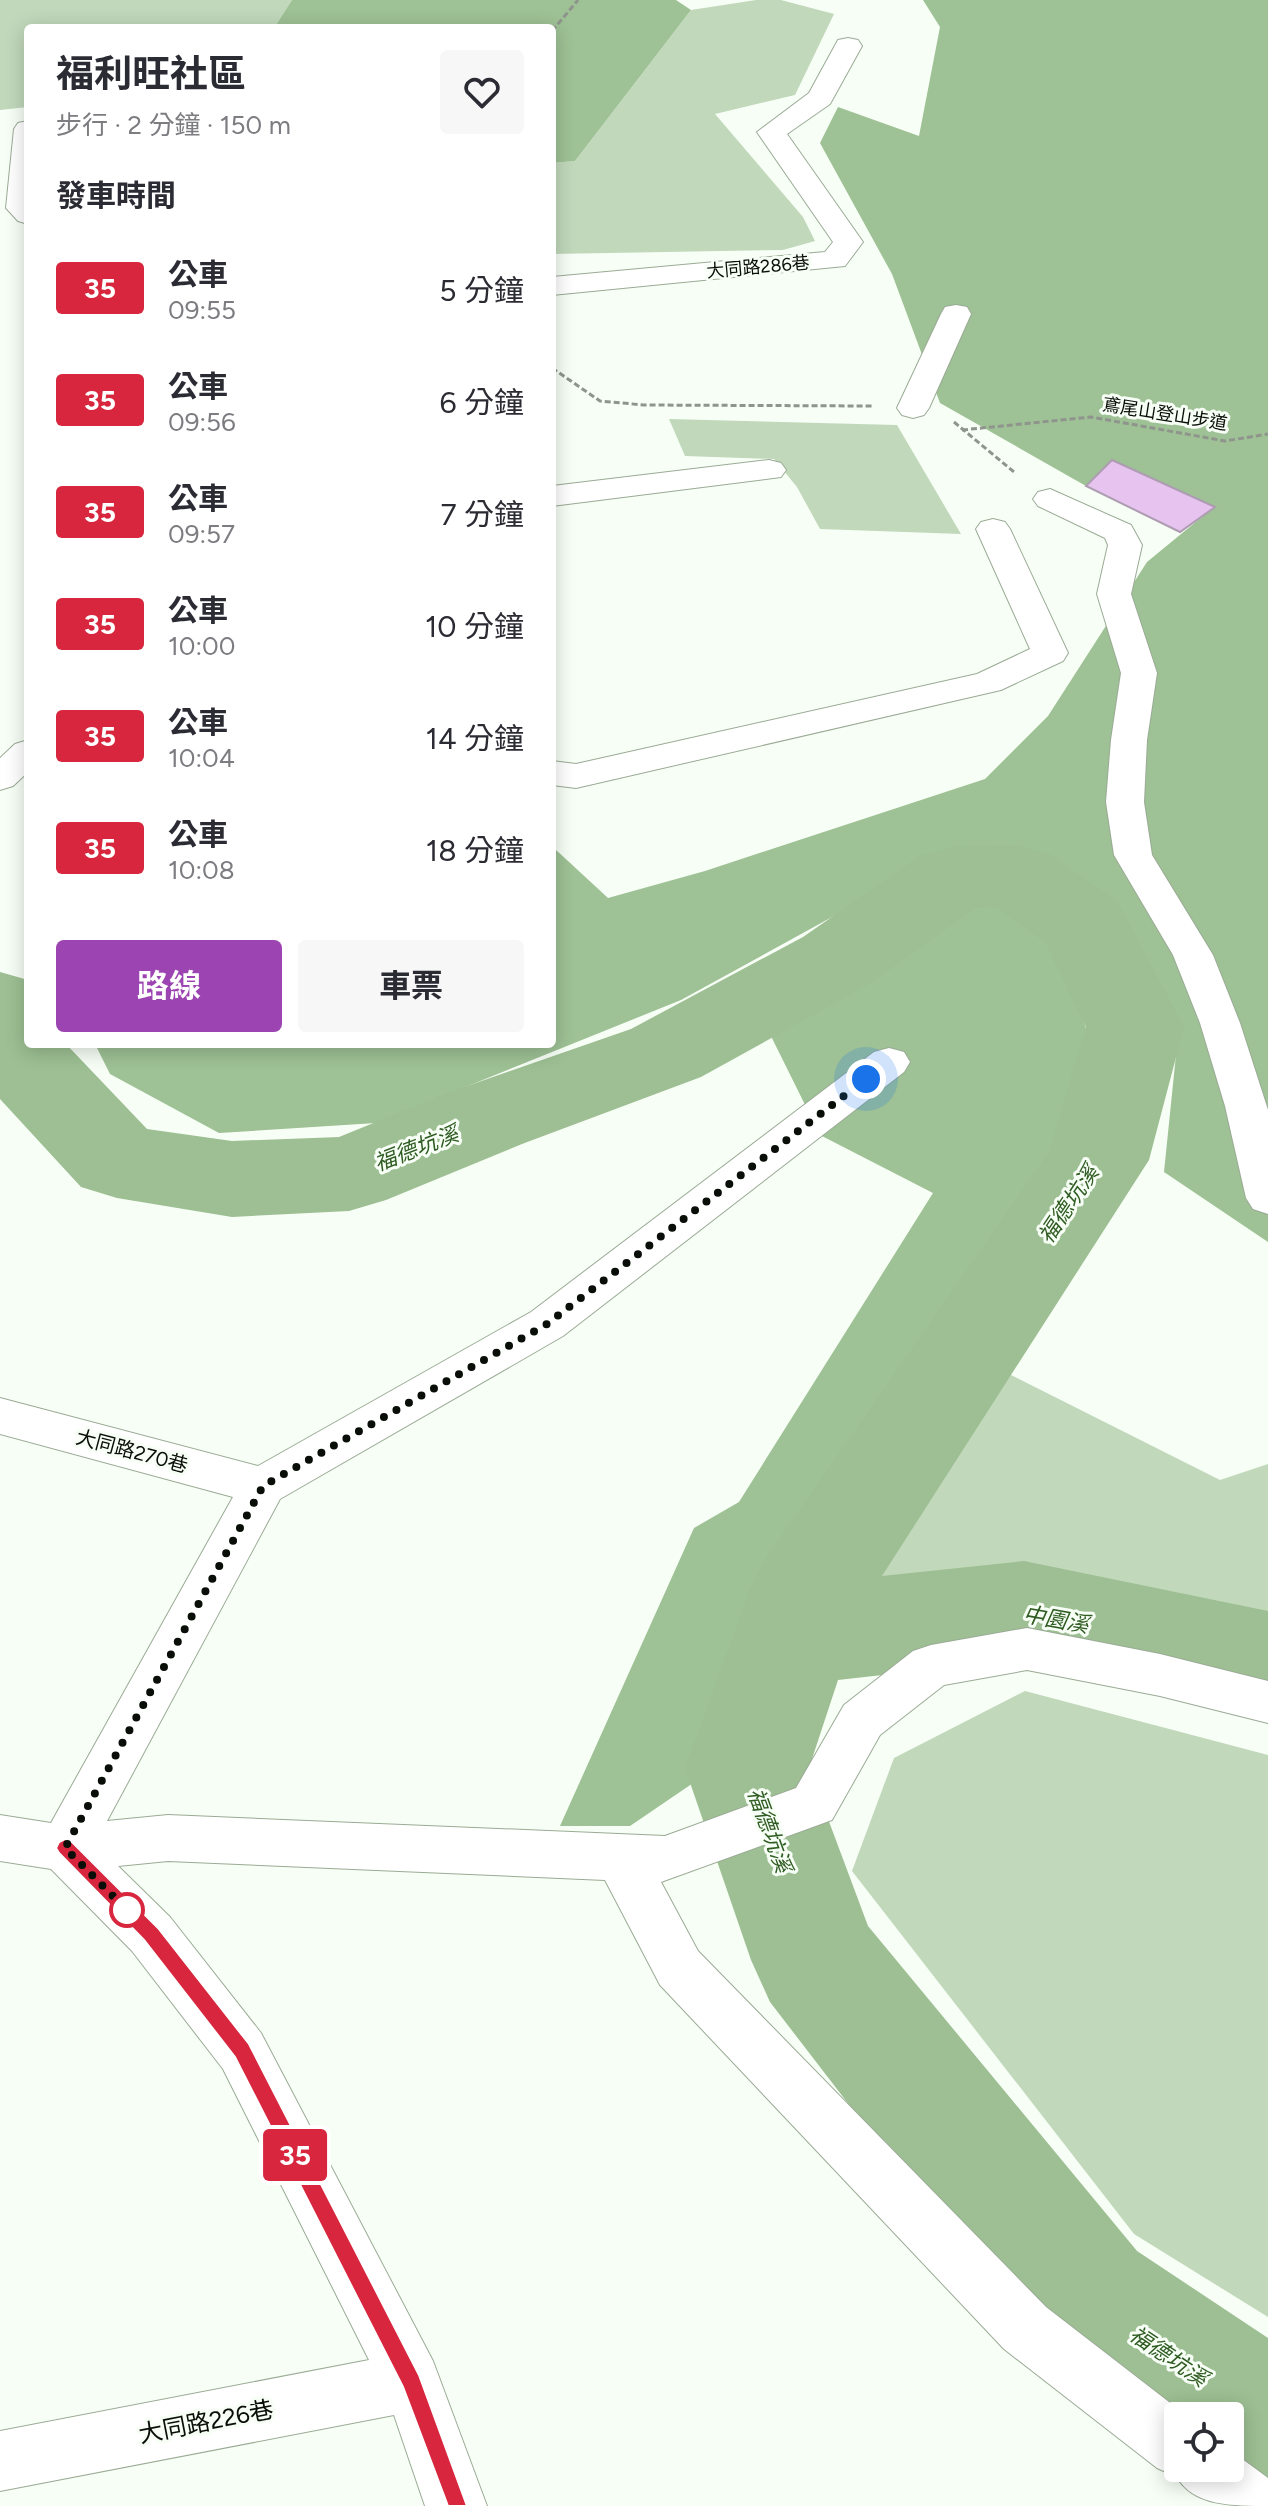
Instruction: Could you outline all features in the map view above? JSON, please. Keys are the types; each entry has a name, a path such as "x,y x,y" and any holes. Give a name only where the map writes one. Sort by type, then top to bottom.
{"street":[{"name":"大同路286巷","path":"556,286 834,260 848,242 771,132 820,98 848,46"},
{"path":"24,174 21,208 24,211"},
{"path":"913,408 956,314"},
{"path":"556,496 769,470"},
{"path":"1050,499 1119,532 1125,545 1114,594 1139,673 1129,740 1125,802 1133,855 1193,955 1246,1106 1268,1198"},
{"path":"556,774 576,776 988,682 1050,653 993,529"},
{"path":"0,778 24,756"},
{"path":"65,1848 263,1486 547,1324 889,1062"},
{"name":"大同路270巷","path":"0,1416 263,1486"},
{"path":"0,1838 65,1848 168,1838 643,1859 814,1804 862,1720 931,1666 1027,1649 1160,1675 1268,1702"},
{"path":"65,1848 151,1934 242,2051 412,2382 456,2506"},
{"path":"643,1859 679,1968 1025,2328 1164,2436"},
{"name":"大同路226巷","path":"0,2461 412,2382"},
{"path":"1222,2482 1254,2506"}],"path":[{"path":"556,26 578,0"},
{"path":"556,371 600,401 644,405 837,404 913,408 948,415 961,430 1050,499"},
{"name":"鳶尾山登山步道","path":"961,430 1091,417 1225,441 1268,434"}],"green space":[{"path":"0,0 292,0 277,24 24,24 24,107 0,110"},
{"path":"292,0 676,0 691,10 575,161 556,163 556,24 277,24"},
{"path":"756,0 781,0 834,14 795,95 715,114 803,217 815,241 783,250 556,254 556,163 575,161 691,10"},
{"path":"923,0 1268,0 1268,1242 1164,1172 1177,1045 1111,909 1027,848 934,861 681,1000 376,1123 219,1133 110,1074 97,1048 556,1048 556,850 608,898 705,871 985,779 1048,716 1147,562 1214,507 1112,460 1086,486 940,403 892,274 820,143 838,107 919,136 940,27"},
{"path":"669,419 897,425 961,534 820,529 797,487 774,459 685,456"},
{"path":"1007,904 1053,938 1086,1028 1056,1150 776,1578 699,1779 630,1826 560,1826 694,1528 739,1502 933,1193 820,1135 763,1020 868,971 950,906"},
{"path":"997,1368 1220,1480 1268,1464 1268,1623 1013,1581 872,1590"},
{"path":"1025,1691 1268,1755 1268,2317 1134,2234 852,1871 894,1758"}],"building":[{"path":"1112,460 1215,507 1180,532 1086,486"}],"waterway":[{"name":"福德坑溪","path":"0,1005 15,1052 117,1161 232,1179 349,1174 486,1118 666,1053 837,960 953,878 1016,876 1083,923 1135,1027 1098,1160 808,1592 793,1635"},
{"name":"中園溪","path":"793,1635 1024,1610 1268,1661"},
{"name":"福德坑溪","path":"793,1635 747,1768 816,1960 1087,2300 1268,2424"}],"bus line":[{"name":"35","path":"65,1848 151,1934 242,2051 412,2382 456,2506"}],"route":[{"path":"127,1910 130,1913 65,1848 263,1486 547,1324 866,1079"}]}
